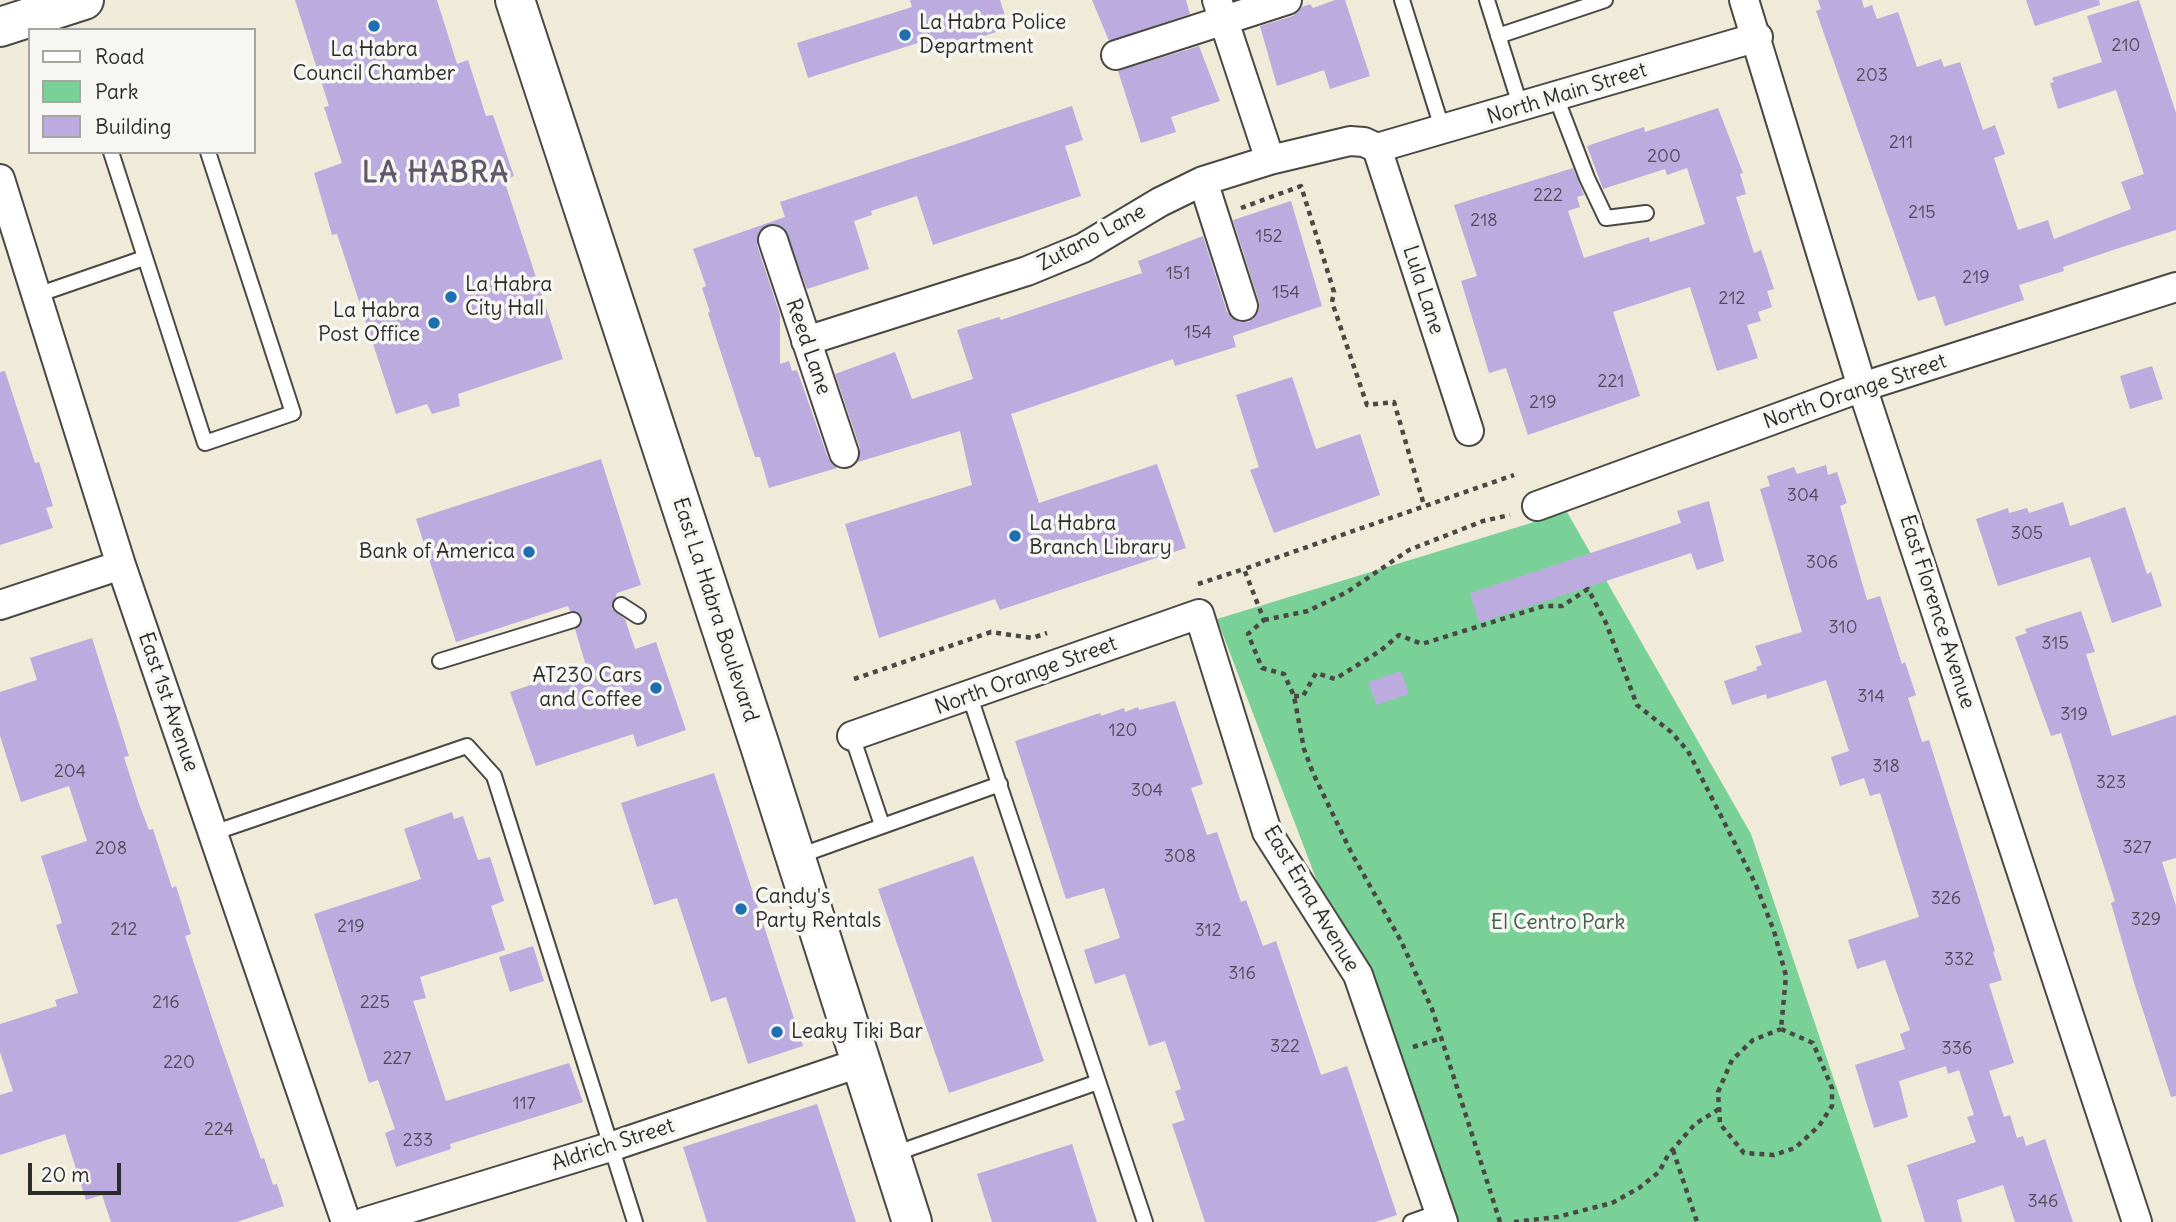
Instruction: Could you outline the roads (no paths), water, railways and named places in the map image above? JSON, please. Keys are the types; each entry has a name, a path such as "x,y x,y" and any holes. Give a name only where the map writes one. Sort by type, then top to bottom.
{"main road":[{"path":"0,27 84,0"},
{"name":"East La Habra Boulevard","path":"515,0 912,1222"}],"street":[{"path":"1116,55 1220,10 1287,0"},
{"name":"East Florence Avenue","path":"1744,0 1758,37 1862,387 2137,1222"},
{"path":"1220,10 1270,160"},
{"name":"North Main Street","path":"1377,148 1443,131 1758,37"},
{"name":"Zutano Lane","path":"806,341 1027,271 1083,248 1160,202 1203,181 1270,160 1350,141 1364,142 1377,148"},
{"name":"Lula Lane","path":"1377,148 1469,431"},
{"name":"East 1st Avenue","path":"0,179 121,565 346,1222"},
{"path":"1203,181 1243,306"},
{"name":"Reed Lane","path":"773,240 844,453"},
{"name":"North Orange Street","path":"1526,510 1862,387 2176,288"},
{"path":"0,605 121,565"},
{"name":"North Orange Street","path":"852,736 970,697 1199,614"},
{"name":"East Erna Avenue","path":"1199,614 1267,832 1358,975 1441,1217"},
{"name":"Aldrich Street","path":"365,1222 610,1147 859,1063"}],"lane":[{"path":"1402,0 1443,131"},
{"path":"1487,0 1521,108"},
{"path":"1499,36 1605,0"},
{"path":"1556,97 1587,178 1606,218 1646,213"},
{"path":"111,154 205,443 293,413 209,154"},
{"path":"37,295 145,258"},
{"path":"621,606 638,616"},
{"path":"440,661 573,620"},
{"path":"970,697 1145,1222"},
{"path":"852,736 882,825"},
{"path":"213,832 467,747 494,776 635,1222"},
{"path":"794,858 1000,785"},
{"path":"890,1156 1098,1082"},
{"path":"1411,1222 1441,1217"}],"place":[{"name":"La Habra Council Chamber","path":"374,26"},
{"name":"La Habra Police Department","path":"905,35"},
{"name":"La Habra City Hall","path":"451,297"},
{"name":"La Habra Post Office","path":"434,323"},
{"name":"La Habra Branch Library","path":"1015,536"},
{"name":"Bank of America","path":"529,552"},
{"name":"AT230 Cars and Coffee","path":"656,688"},
{"name":"Candy's Party Rentals","path":"741,909"},
{"name":"Leaky Tiki Bar","path":"777,1032"}],"district":[{"name":"LA HABRA","path":"436,174"}],"park label":[{"name":"El Centro Park","path":"1558,923"}]}
